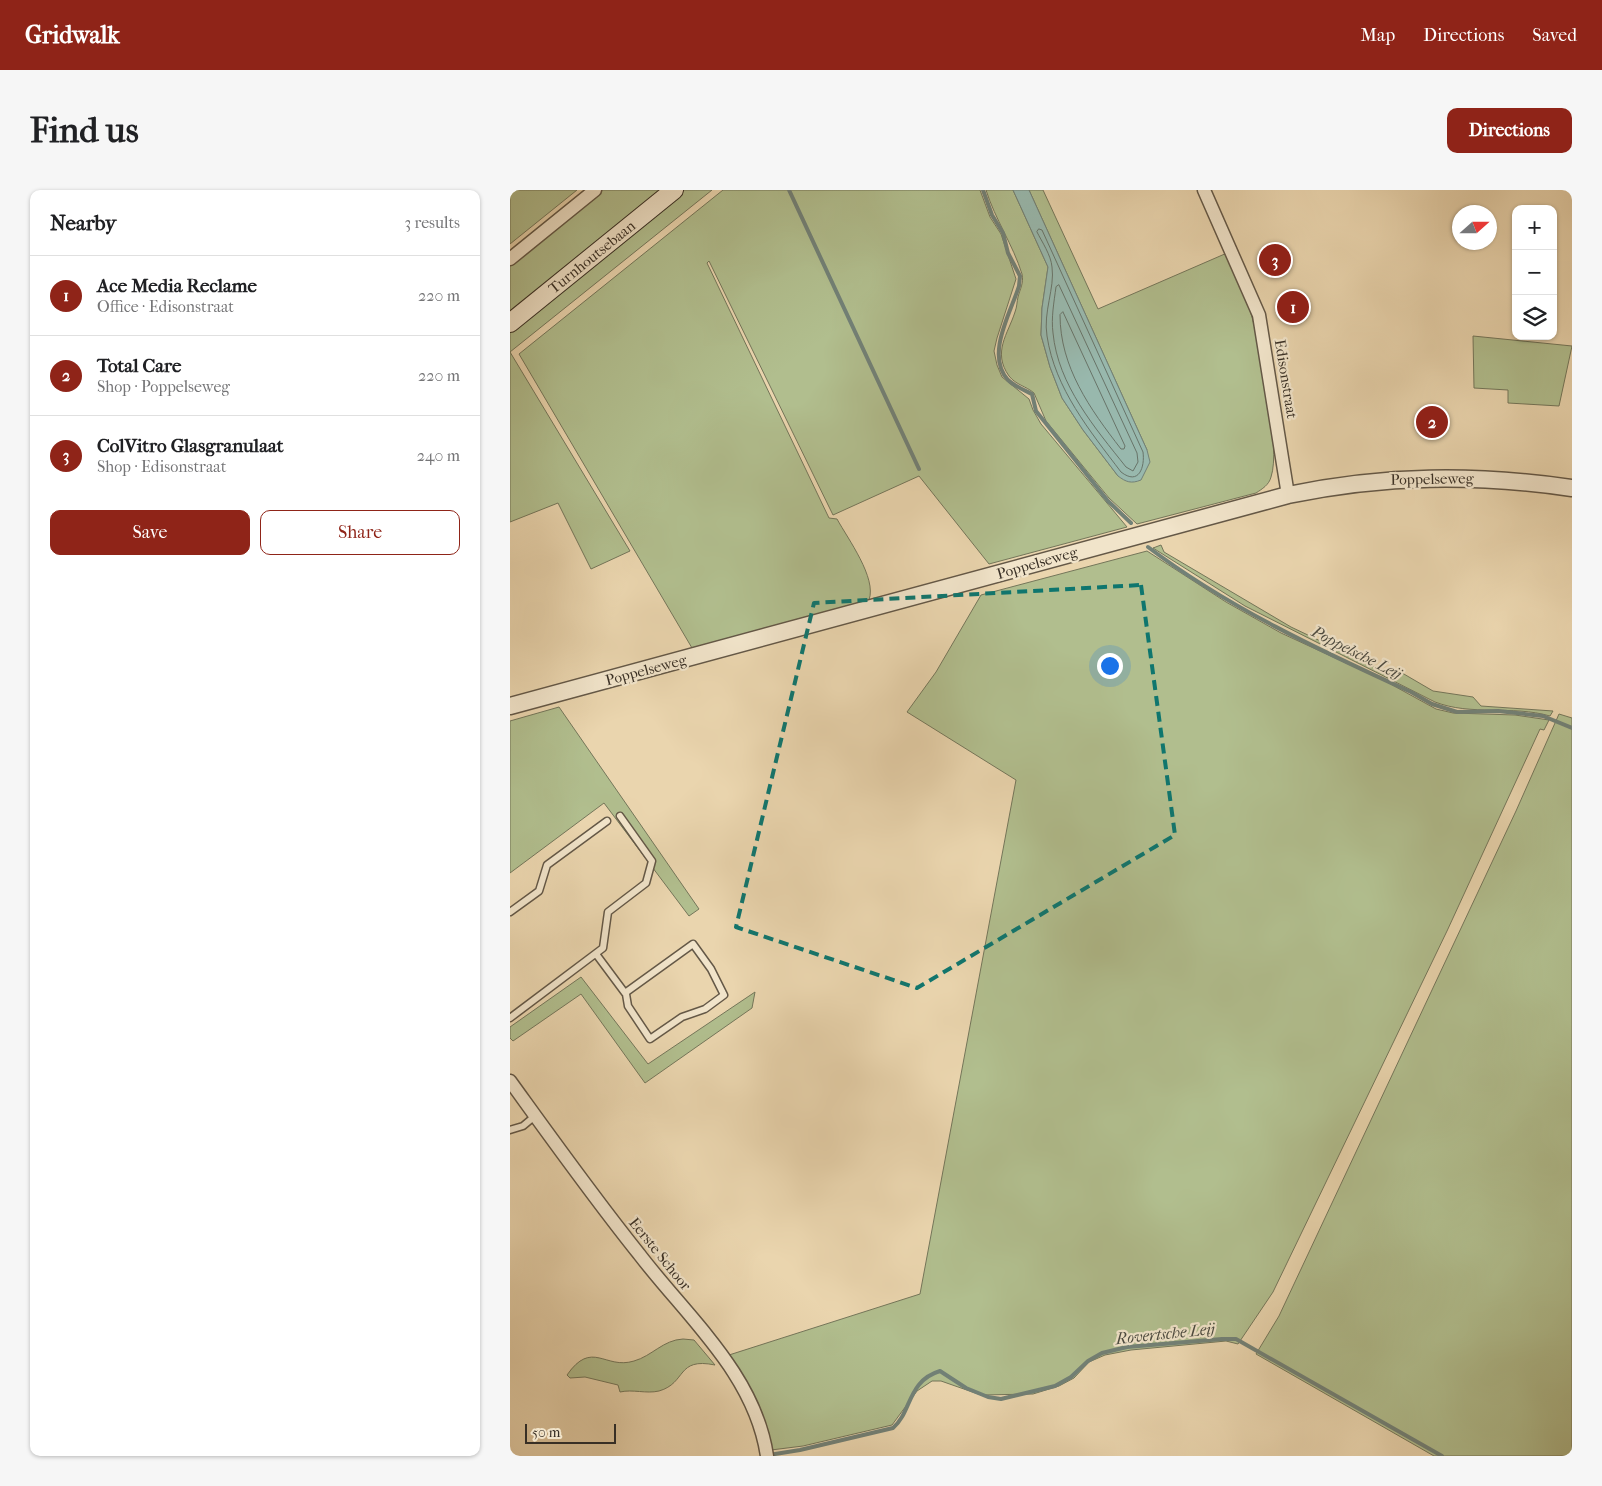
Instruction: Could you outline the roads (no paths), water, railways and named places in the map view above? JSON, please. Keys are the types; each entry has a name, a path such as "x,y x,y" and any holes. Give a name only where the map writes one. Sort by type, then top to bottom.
{"main road":[{"name":"Turnhoutsebaan","path":"510,323 674,190"}],"street":[{"path":"510,259 595,190"},
{"name":"Edisonstraat","path":"1204,190 1259,315 1288,495"},
{"name":"Poppelseweg","path":"510,706 1288,495 1348,484 1429,477 1484,478 1572,488"},
{"name":"Eerste Schoor","path":"510,1081 637,1252 736,1375 758,1416 766,1452"}],"lane":[{"path":"510,1018 603,948 608,912 646,884 652,860 620,816"},
{"path":"510,912 539,891 547,864 607,821"},
{"path":"596,954 625,993 628,1006 650,1039 682,1017 705,1009 724,995 711,969 693,944 625,993"},
{"path":"510,1130 523,1126 535,1116"}],"water":[{"path":"1013,190 1029,190 1147,450 1150,462 1141,480 1129,482 1118,476 1083,430 1062,398 1050,367 1041,335 1042,308 1048,267"}],"waterway":[{"path":"789,190 919,469"},
{"name":"Poppelsche Leij","path":"983,190 992,215 1003,233 1008,253 1020,276 1019,286 999,346 1002,370 1010,382 1032,394 1036,411 1108,501 1131,523"},
{"name":"Poppelsche Leij","path":"1148,547 1178,569 1275,627 1411,692 1432,704 1457,712 1498,711 1543,716 1572,728"},
{"name":"Rovertsche Leij","path":"769,1455 800,1450 893,1428 904,1414 911,1397 921,1382 940,1371 966,1388 988,1397 1001,1399 1055,1386 1071,1377 1088,1361 1102,1353 1127,1347 1236,1339 1442,1456"}],"place":[{"name":"ColVitro Glasgranulaat","path":"1275,260"},
{"name":"Ace Media Reclame","path":"1293,307"},
{"name":"Total Care","path":"1432,422"}]}
